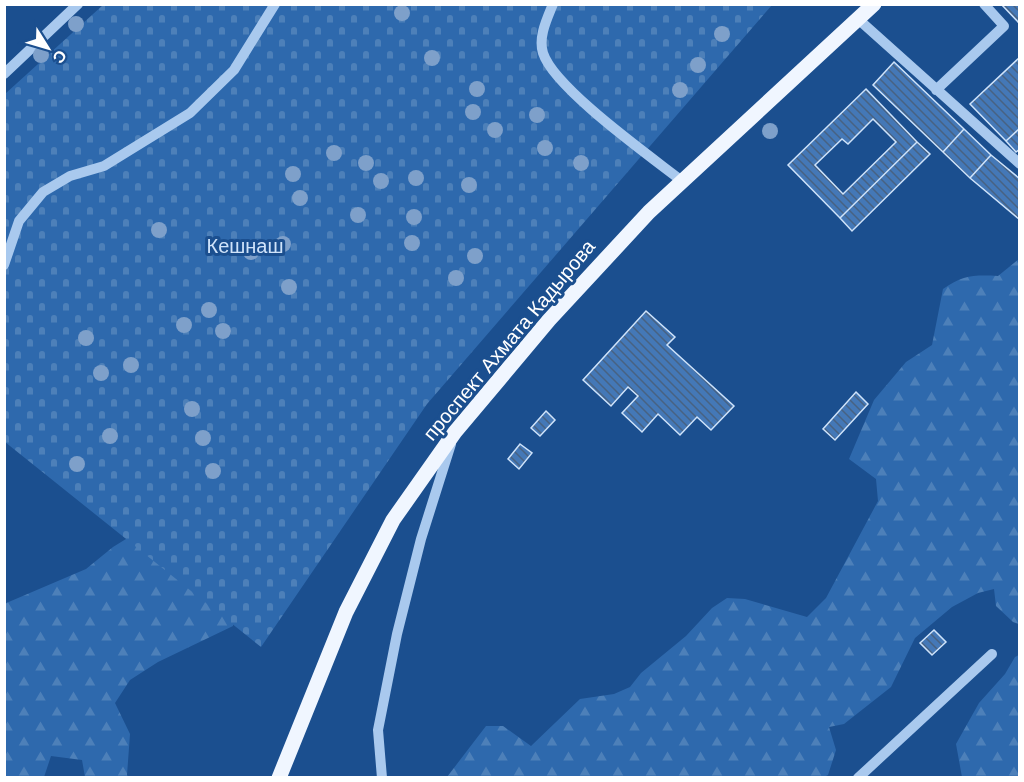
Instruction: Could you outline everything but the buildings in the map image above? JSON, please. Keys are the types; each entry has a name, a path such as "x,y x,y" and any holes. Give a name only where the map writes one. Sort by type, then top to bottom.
{"main road":[{"name":"проспект Ахмата Кадырова","path":"279,777 346,612 393,520 455,432 549,320 649,212 872,5"}],"street":[{"path":"4,74 78,4"},
{"path":"4,265 19,221 43,192 70,176 104,166 190,113 234,70 275,4"},
{"path":"553,4 543,28 543,53 556,77 612,126 682,181"},
{"path":"936,90 1004,26 984,4"},
{"path":"858,18 1020,164"},
{"path":"382,777 378,730 397,633 421,539 455,432"},
{"path":"858,777 992,654"}],"green space":[{"name":"Кешнаш","path":"103,5 772,5 427,404 261,647 5,442 5,94"},
{"path":"1019,259 1019,624 1013,622 996,606 994,589 978,593 952,607 915,638 891,687 844,724 829,727 836,750 828,775 824,777 447,777 486,726 503,726 531,746 580,699 614,694 630,687 641,673 686,636 712,608 727,598 745,599 807,617 826,598 878,501 876,479 849,459 874,400 906,362 932,345 943,289 969,277 998,276"},
{"path":"139,531 234,593 233,626 158,662 130,680 115,703 130,734 128,777 85,777 82,760 51,756 44,777 5,777 4,604 86,569 113,547"},
{"path":"1019,655 1019,777 962,777 956,744 979,703"}]}
